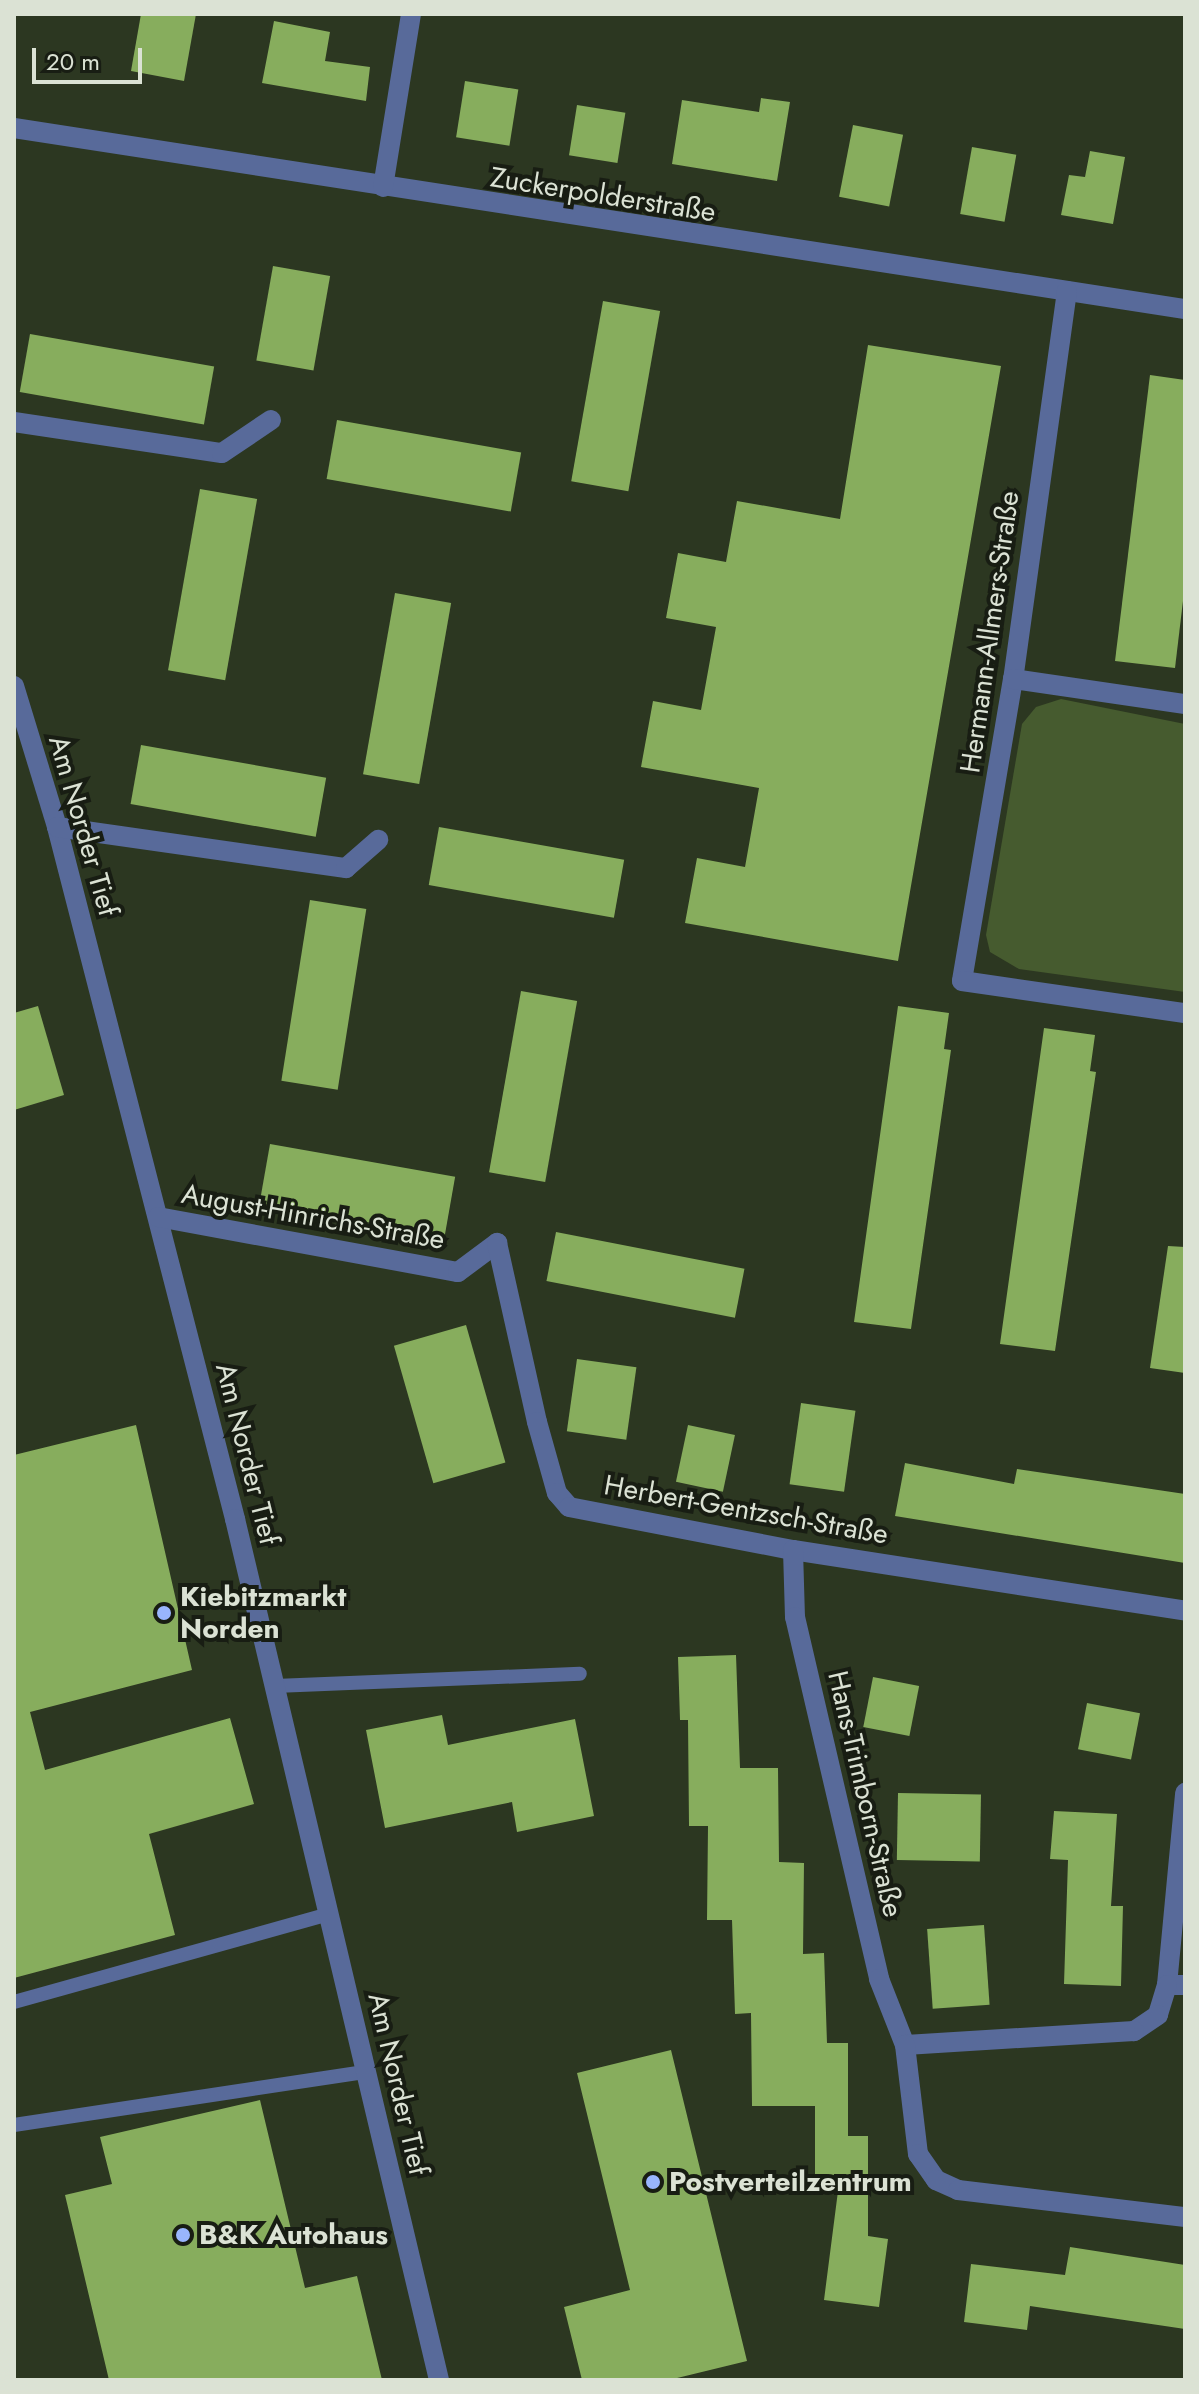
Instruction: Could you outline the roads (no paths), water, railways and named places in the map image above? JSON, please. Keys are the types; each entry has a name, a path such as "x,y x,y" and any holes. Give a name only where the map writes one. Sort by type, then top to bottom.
{"street":[{"path":"383,187 411,14"},
{"name":"Zuckerpolderstraße","path":"14,128 1185,309"},
{"name":"Hermann-Allmers-Straße","path":"1067,291 1013,679 962,981 1185,1013"},
{"path":"14,422 222,453 271,420"},
{"path":"1013,679 1185,704"},
{"name":"Am Norder Tief","path":"14,686 57,827 158,1217 275,1686 439,2380"},
{"path":"57,827 346,868 378,840"},
{"name":"August-Hinrichs-Straße","path":"158,1217 458,1272 497,1243"},
{"name":"Herbert-Gentzsch-Straße","path":"497,1243 537,1422 557,1493 569,1507 793,1550 1185,1611"},
{"name":"Hans-Trimborn-Straße","path":"793,1550 795,1617 879,1979 905,2045 918,2154 936,2180 958,2190 1185,2217"},
{"path":"905,2045 1134,2031 1158,2015 1176,1985 1185,1793"}],"lane":[{"path":"275,1686 580,1674"},
{"path":"14,2002 329,1914"},
{"path":"14,2125 366,2072"}],"place":[{"name":"Kiebitzmarkt Norden","path":"164,1613"},
{"name":"Postverteilzentrum","path":"653,2182"},
{"name":"B&K Autohaus","path":"183,2235"}]}
